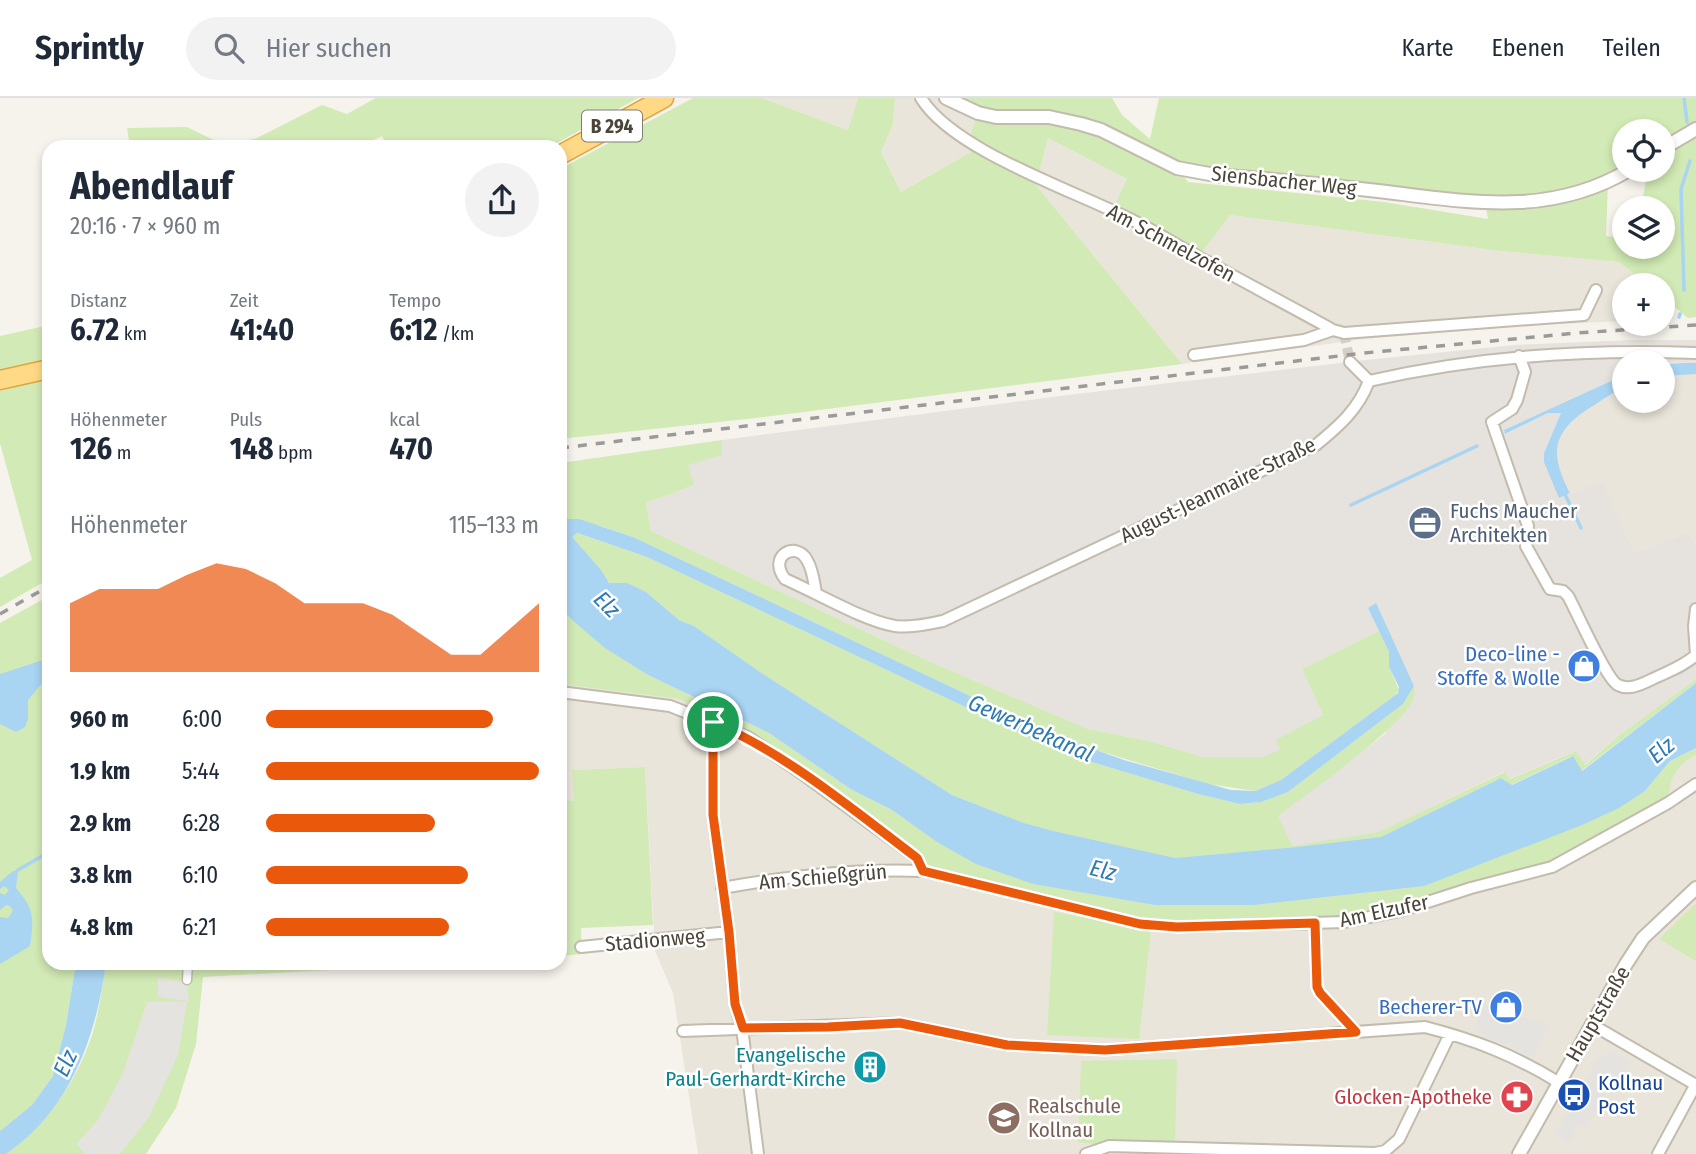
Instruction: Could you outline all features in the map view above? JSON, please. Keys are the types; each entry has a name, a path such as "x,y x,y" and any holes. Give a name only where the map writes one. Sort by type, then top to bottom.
{"highway":[{"name":"B 294","path":"567,151 664,98"},
{"path":"0,380 42,371"}],"street":[{"name":"Am Schmelzofen","path":"921,98 926,107 956,132 1005,162 1138,222 1333,330 1344,333 1584,315 1596,290"},
{"name":"Siensbacher Weg","path":"946,98 987,115 1049,117 1082,124 1122,139 1177,168 1215,175 1510,204 1568,195 1612,180"},
{"path":"1675,142 1694,133"},
{"name":"Am Schmelzofen","path":"1194,355 1304,340 1333,330"},
{"path":"1350,362 1369,381 1421,369 1520,356 1627,351 1696,353"},
{"path":"1520,356 1525,372 1517,400 1512,409 1492,422 1528,526 1527,546 1550,589 1563,591 1568,596 1607,674 1617,685 1627,688 1640,685 1686,663 1696,655 1696,609"},
{"name":"August-Jeanmaire-Straße","path":"816,593 894,625 915,626 943,621 1316,445 1350,416 1363,397 1369,381"},
{"path":"567,693 670,706 748,737 788,763 917,858 923,871"},
{"path":"713,722 713,815 729,932 735,1004 743,1028 758,1154"},
{"name":"Am Elzufer","path":"923,871 1140,924 1177,927 1345,922 1400,911 1471,888 1552,867 1668,803 1696,784"},
{"name":"Am Schießgrün","path":"722,888 797,875 889,869 923,871"},
{"name":"Hauptstraße","path":"1519,1154 1619,975 1643,938 1696,888"},
{"path":"1315,923 1317,987 1356,1032"},
{"name":"Stadionweg","path":"582,947 729,932"},
{"path":"187,980 188,970"},
{"path":"683,1031 900,1023 1007,1045 1105,1050 1424,1027 1471,1039 1530,1065 1558,1082"},
{"path":"1591,1024 1696,1085 1658,1154"},
{"path":"1086,1154 1110,1146 1375,1153 1385,1151 1399,1139 1450,1034"}],"shaded area":[{"path":"761,98 858,98 848,130"},
{"path":"895,98 960,98 978,113 971,152 901,192 881,152 893,124"},
{"path":"1048,138 1127,179 1230,215 1500,251 1619,262 1633,273 1612,273 1612,322 1364,339 1182,364 1036,185"},
{"path":"1696,340 1696,363 1675,363 1675,350 1612,350 1612,380 1504,430 1506,434 1548,413 1561,413 1544,453 1559,497 1602,482 1635,553 1689,532 1696,546 1696,679 1618,736 1584,765 1575,751 1509,779 1504,772 1379,832 1292,846 1278,816 1385,734 1414,686 1371,607 1368,608 1379,631 1302,669 1323,715 1277,740 1281,750 1263,757 1203,757 1149,741 1088,729 926,660 651,531 646,503 694,485 687,464 721,455 722,440 1084,393 1515,345"},
{"path":"1675,374 1696,374 1696,546 1689,532 1635,553 1602,483 1570,493 1560,473 1556,457 1557,443 1561,433 1580,413 1612,394 1612,413 1675,413"},
{"path":"567,685 679,699 721,717 809,771 805,774 865,818 1668,804 1670,782 1674,773 1678,767 1696,755 1696,1154 698,1154 673,993 655,951 645,767 573,770 574,801 567,800"},
{"path":"158,978 187,982 189,1001 158,997"},
{"path":"147,1002 187,1002 178,1055 149,1117 123,1150 119,1154 86,1154 76,1144 98,1120 123,1073"},
{"path":"1482,1004 1550,1024 1533,1057 1474,1031"},
{"path":"1614,1052 1632,1062 1623,1078 1617,1075 1587,1129 1578,1125 1569,1143 1555,1135 1598,1058"}],"green space":[{"path":"376,98 638,98 563,140 384,140 382,136 373,140 249,140 322,105 347,114"},
{"path":"693,98 761,98 848,130 858,98 895,98 893,124 881,152 901,192 971,152 969,140 978,113 960,98 1112,98 1122,115 1150,139 1159,98 1696,98 1696,317 1688,318 1675,307 1675,273 1633,273 1619,262 1500,251 1230,215 1198,257 1112,211 1127,179 1048,138 1036,185 1182,364 756,418 567,438 567,165","holes":["1612,119 1675,119 1675,182 1646,182 1643,196 1675,196 1675,259 1612,259 1612,237 1606,236 1608,182 1612,179","1176,160 1187,171 1485,203 1488,219 1384,202 1188,182 1177,168"]},
{"path":"187,127 214,140 129,140 127,128"},
{"path":"42,327 42,361 0,371 0,336"},
{"path":"42,381 42,583 0,607 0,578 32,560 0,443 0,391"},
{"path":"722,440 722,455 688,465 694,485 646,503 651,531 926,660 1088,729 1149,741 1203,757 1263,757 1280,750 1276,740 1323,715 1302,669 1379,631 1389,652 1389,667 1399,690 1281,780 1255,791 1208,784 1066,741 633,537 601,526 567,520 567,462"},
{"path":"576,533 647,557 1065,754 1240,804 1261,802 1288,792 1403,704 1414,686 1414,697 1393,724 1353,759 1278,816 1292,846 1379,832 1505,772 1510,779 1576,751 1585,765 1618,736 1696,679 1696,683 1581,771 1572,756 1511,785 1501,778 1381,837 1175,858 1024,823 952,795 763,674 694,626 679,620 646,592 609,583 602,571 571,537"},
{"path":"42,600 42,970 75,970 66,1025 53,1076 32,1105 0,1131 0,623"},
{"path":"567,614 648,675 769,733 852,790 892,810 937,842 1033,884 1155,905 1254,905 1424,886 1645,791 1670,761 1696,748 1696,755 1674,774 1668,803 1552,867 1371,918 1177,927 923,871 917,858 808,771 721,717 679,699 567,685"},
{"path":"645,767 653,925 581,928 582,954 567,955 567,800 574,801 572,770"},
{"path":"1696,903 1696,961 1659,939"},
{"path":"1054,912 1151,930 1139,1039 1047,1035"},
{"path":"105,970 328,970 203,977 196,1044 176,1108 146,1154 6,1154 37,1127 64,1093 84,1056 98,1010"},
{"path":"1177,1059 1175,1148 1078,1142 1081,1061"}],"water":[{"path":"1696,363 1696,374 1675,375 1675,364"},
{"path":"1612,380 1612,394 1571,422 1559,442 1558,464 1570,493 1559,498 1544,462 1544,453 1561,413 1548,413 1505,434 1504,430"},
{"name":"Elz","path":"567,519 579,519 633,537 1051,734 1124,760 1231,790 1255,791 1281,780 1398,693 1399,687 1389,667 1389,652 1368,608 1376,603 1414,686 1403,704 1288,792 1261,802 1240,804 1065,754 647,557 577,533 572,537 609,583 627,583 646,592 679,620 694,626 763,674 952,795 1024,823 1175,858 1381,837 1501,778 1512,785 1573,756 1582,771 1696,683 1696,748 1670,761 1645,791 1619,808 1424,886 1254,905 1155,905 1033,884 976,864 937,842 892,810 852,790 769,733 648,675 605,648 567,614"},
{"path":"42,660 42,683 28,700 25,727 16,732 0,724 0,674"},
{"path":"18,870 16,888 27,902 32,915 30,946 0,964 0,917 8,918 13,911 6,905 0,910 0,893 5,895 9,890 4,886 0,889 0,882"},
{"name":"Elz","path":"75,970 105,970 87,1044 64,1093 48,1116 29,1136 6,1154 0,1154 0,1131 32,1105 53,1076 66,1025"}],"waterway":[{"path":"1684,98 1687,122"},
{"path":"1684,290 1681,189 1690,161"},
{"name":"Gewerbekanal","path":"1351,505 1477,446"},
{"name":"Gewerbekanal","path":"1564,492 1581,528"},
{"path":"18,870 42,856"}],"tunnel":[{"path":"1344,333 1350,362"}],"railway":[{"path":"567,447 1364,353 1696,325"},
{"path":"0,614 42,590"}],"place":[{"name":"Fuchs Maucher Architekten","path":"1425,523"},
{"name":"Deco-line - Stoffe & Wolle","path":"1584,666"},
{"name":"Becherer-TV","path":"1506,1007"},
{"name":"Evangelische Paul-Gerhardt-Kirche","path":"870,1067"},
{"name":"Kollnau Post","path":"1574,1095"},
{"name":"Glocken-Apotheke","path":"1517,1097"},
{"name":"Realschule Kollnau","path":"1004,1118"}],"route":[{"path":"713,722 748,737 780,757 917,858 923,871 1140,924 1177,927 1315,923 1317,987 1356,1032 1105,1050 1007,1045 900,1023 743,1028 735,1004 729,932 713,815 713,722"}]}
